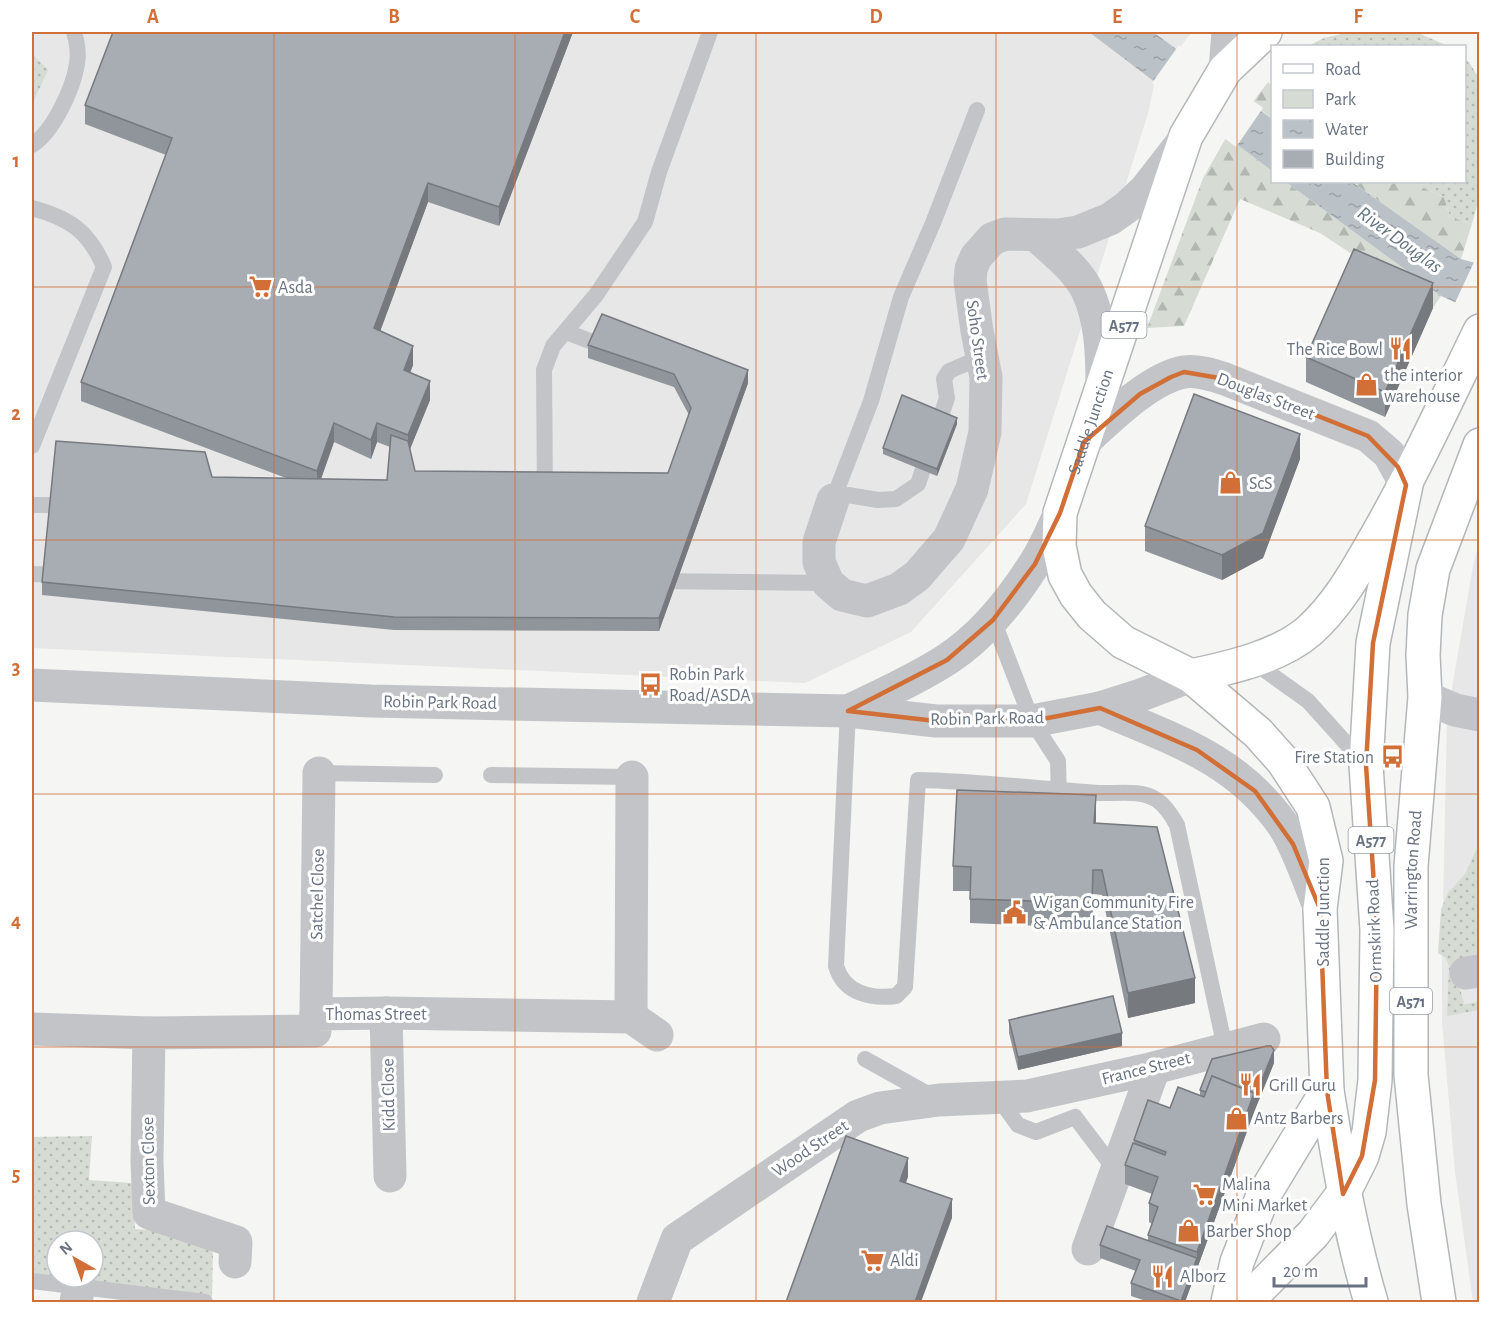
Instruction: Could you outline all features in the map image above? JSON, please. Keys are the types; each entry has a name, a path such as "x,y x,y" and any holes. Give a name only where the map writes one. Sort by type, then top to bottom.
{"main road":[{"name":"Saddle Junction","path":"1264,32 1225,70 1186,136 1060,513 1059,546 1065,575 1076,595 1092,615 1123,642 1191,676 1258,733 1283,761 1314,807 1326,861 1320,909 1327,1090"},
{"name":"A577","path":"1191,676 1252,661 1289,644 1308,631 1343,594 1406,485 1479,331"},
{"name":"Warrington Road","path":"1439,1302 1424,1204 1411,1075 1411,866 1425,698 1423,655 1425,615 1433,569 1479,446"},
{"name":"Ormskirk Road","path":"1246,1302 1313,1234 1343,1194 1362,1156 1373,1106 1377,930 1366,765 1373,643 1406,485"},
{"path":"1327,1090 1343,1194 1356,1253 1371,1302"},
{"path":"1228,1302 1237,1262 1262,1198 1327,1090"}],"street":[{"path":"1225,70 1228,32"},
{"name":"Soho Street","path":"828,583 842,595 867,601 898,589 917,576 950,539 972,489 984,432 986,377 970,281 971,269 976,257 992,239 1005,234 1020,233 1037,236 1077,232 1110,219 1146,189 1186,136"},
{"path":"1037,236 1062,259 1086,289 1099,331 1102,390"},
{"name":"Douglas Street","path":"1084,442 1116,413 1156,384 1184,372 1207,374 1225,379 1368,436 1389,454 1406,485"},
{"path":"828,583 819,562 819,542 833,500"},
{"name":"Robin Park Road","path":"848,711 947,660 993,620 1035,564 1060,513"},
{"name":"Robin Park Road","path":"32,685 371,701 848,711 936,721 1032,721 1101,708 1191,676"},
{"path":"1425,698 1455,710 1479,715"},
{"name":"A577","path":"1101,708 1197,750 1225,766 1255,791 1288,835 1320,909"},
{"name":"Satchel Close","path":"315,1014 319,773"},
{"name":"Thomas Street","path":"32,1029 148,1033 315,1031 315,1014 386,1013 644,1026 632,777"},
{"name":"Kidd Close","path":"386,1013 390,1176"},
{"name":"Sexton Close","path":"148,1033 149,1213 236,1242 235,1262"},
{"name":"France Street","path":"1012,1096 1154,1068 1264,1039"},
{"path":"1088,1249 1154,1068"},
{"name":"Wood Street","path":"653,1302 676,1239 858,1116 880,1108 939,1100 1012,1096"}],"lane":[{"path":"32,145 55,120 69,92 77,65 74,32"},
{"path":"533,506 545,506 543,370 553,346 612,273 645,222 659,172 710,32"},
{"path":"833,500 871,401 901,297 977,111"},
{"path":"32,208 49,213 78,228 97,249 104,267 32,446"},
{"path":"566,332 595,343"},
{"path":"833,500 848,495 869,499 896,499 918,484 947,398 944,379 949,371 982,357"},
{"path":"32,505 91,505"},
{"path":"32,574 79,575"},
{"path":"636,581 828,583"},
{"path":"993,620 1032,721 1058,760 1060,818"},
{"path":"1252,661 1308,701 1366,765"},
{"path":"848,711 836,966 838,975 847,984 869,997 896,996 905,987 918,780 972,781 1142,794 1157,800 1169,811 1177,825 1225,1048"},
{"path":"319,773 435,775"},
{"path":"491,775 632,777"},
{"path":"865,1059 939,1100"},
{"path":"1012,1096 1018,1125 1036,1132 1075,1117 1116,1171"},
{"path":"32,1281 77,1294 205,1302"}],"highlighted area":[{"path":"1184,372 1225,379 1368,436 1398,467 1406,485 1373,643 1366,765 1377,930 1375,1080 1362,1156 1343,1194 1327,1091 1320,909 1293,844 1255,791 1197,750 1100,708 1032,721 936,721 848,711 947,660 993,620 1035,564 1060,513 1084,442 1140,394"}],"shaded area":[{"path":"32,32 1192,32 1155,79 1149,110 1026,504 911,632 805,683 32,648"},
{"path":"1479,543 1480,1302 1473,1302 1455,1172 1442,1022 1442,953 1447,717"}],"green space":[{"path":"1350,32 1416,32 1446,45 1310,45 1324,38"},
{"path":"32,54 48,70 32,105"},
{"path":"1466,60 1480,80 1479,199 1472,224 1450,217 1444,197 1421,187 1419,183 1466,183"},
{"path":"1268,82 1271,85 1271,118 1252,103"},
{"path":"1227,136 1271,170 1271,183 1287,183 1441,296 1433,308 1320,233 1240,199 1184,326 1147,328 1203,178"},
{"path":"1353,183 1419,183 1421,187 1444,197 1450,217 1472,224 1461,259"},
{"path":"1479,844 1479,965 1456,974 1464,1004 1479,1002 1479,1010 1447,1016 1449,966 1446,958 1438,953 1441,909 1448,893 1465,874"},
{"path":"92,1136 89,1180 133,1183 135,1229 197,1234 213,1253 212,1297 105,1285 105,1229 45,1229 45,1278 32,1276 32,1137"}],"water":[{"path":"1089,32 1153,32 1271,118 1271,170"},
{"name":"River Douglas","path":"1287,183 1353,183 1461,259 1479,264 1479,313 1441,296"}],"pier":[{"path":"1179,45 1263,108 1236,147 1152,83"},
{"path":"1474,262 1480,264 1479,316 1454,305"}],"building":[{"name":"Asda","path":"113,32 565,32 499,207 428,183 374,328 413,346 404,370 430,381 408,435 377,423 371,440 334,423 317,471 81,382 172,138 85,105"},
{"path":"1354,249 1433,283 1385,392 1306,357"},
{"path":"602,314 748,370 659,618 394,617 42,582 56,441 205,452 212,477 387,480 391,435 408,441 415,471 668,473 691,408 674,374 588,345"},
{"name":"ScS","path":"1194,394 1300,434 1263,533 1222,555 1145,526"},
{"path":"902,395 957,418 937,469 883,448"},
{"path":"957,790 1096,795 1094,823 1157,827 1195,978 1128,993 1102,870 1093,870 1092,903 970,899 971,867 953,866"},
{"path":"1113,996 1122,1033 1018,1057 1009,1020"},
{"path":"1271,1046 1274,1050 1254,1099 1254,1093 1212,1076 1206,1092 1200,1090 1212,1059"},
{"path":"1212,1076 1254,1093 1197,1252 1148,1235 1158,1207 1149,1203 1158,1177 1125,1165 1133,1143 1165,1155 1166,1152 1134,1140 1148,1100 1170,1108 1178,1087 1204,1097"},
{"name":"Aldi","path":"846,1136 908,1158 900,1181 952,1199 915,1302 786,1302"},
{"path":"1107,1226 1197,1258 1181,1301 1131,1283 1140,1260 1100,1245"}],"place":[{"name":"Asda","path":"260,287"},
{"name":"The Rice Bowl","path":"1401,349"},
{"name":"the interior warehouse","path":"1366,385"},
{"name":"ScS","path":"1231,483"},
{"name":"Robin Park Road/ASDA","path":"651,684"},
{"name":"Fire Station","path":"1392,757"},
{"name":"Wigan Community Fire & Ambulance Station","path":"1015,912"},
{"name":"Grill Guru","path":"1251,1085"},
{"name":"Antz Barbers","path":"1236,1118"},
{"name":"Malina Mini Market","path":"1204,1194"},
{"name":"Barber Shop","path":"1188,1231"},
{"name":"Aldi","path":"872,1260"},
{"name":"Alborz","path":"1162,1276"}]}
